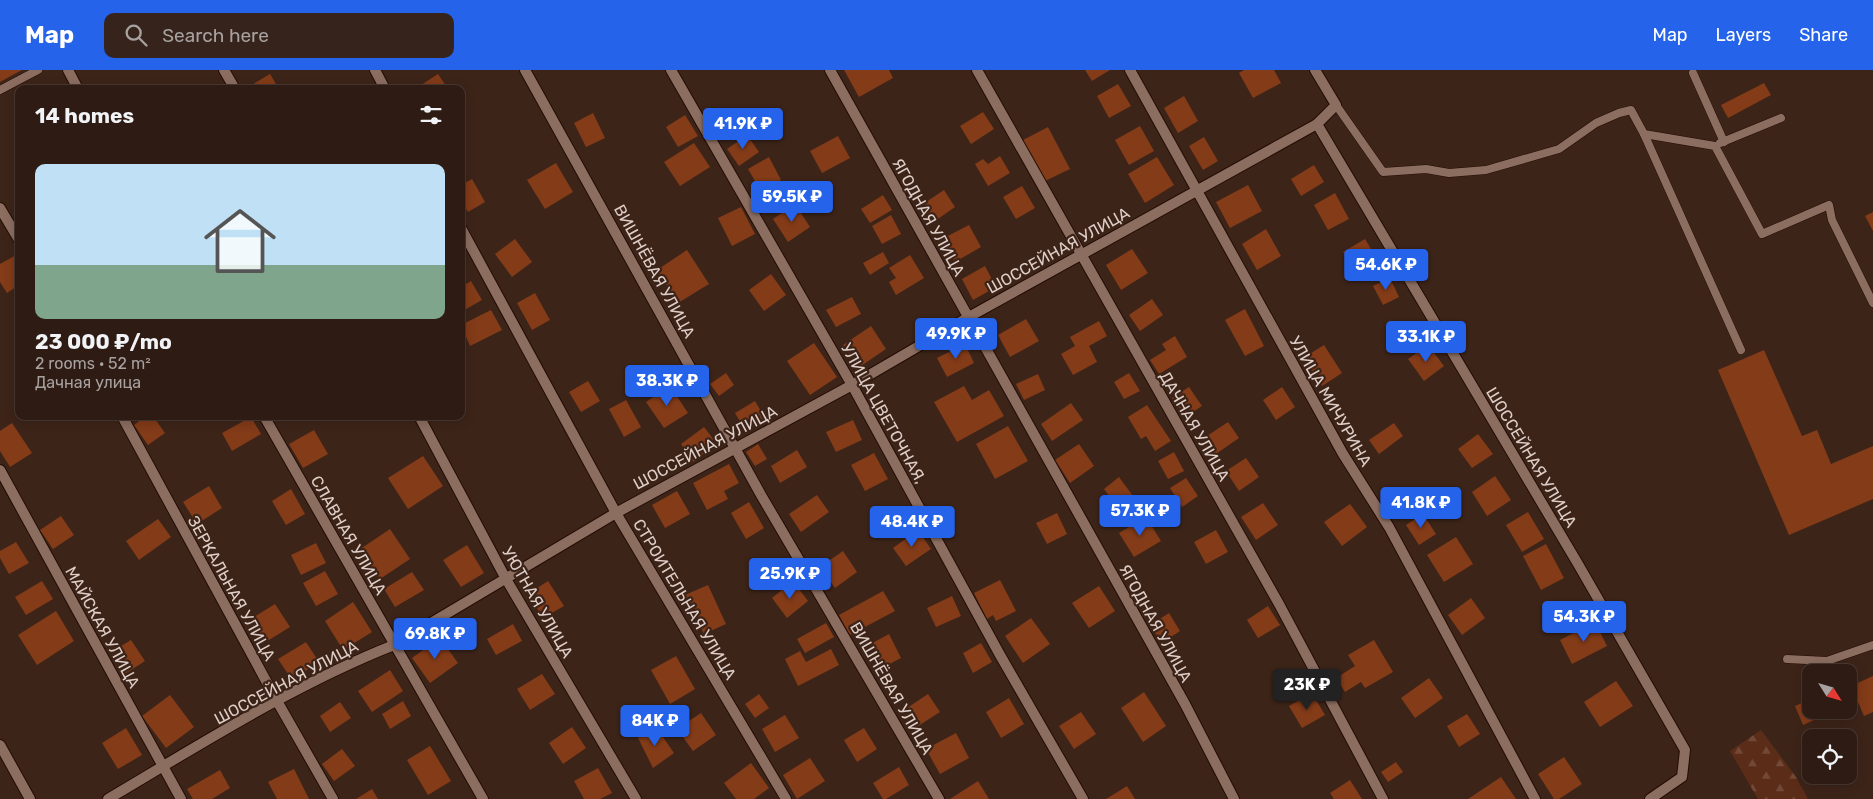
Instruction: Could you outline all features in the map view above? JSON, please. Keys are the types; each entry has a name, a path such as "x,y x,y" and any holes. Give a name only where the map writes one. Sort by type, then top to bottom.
{"street":[{"path":"68,70 76,85"},
{"path":"224,70 233,85"},
{"path":"375,70 383,85"},
{"name":"ВИШНЁВАЯ УЛИЦА","path":"525,70 766,504 939,799"},
{"name":"УЛИЦА ЦВЕТОЧНАЯ,","path":"671,70 852,385 1000,655 1083,799"},
{"name":"ЯГОДНАЯ УЛИЦА","path":"830,70 1185,704 1234,799"},
{"name":"ДАЧНАЯ УЛИЦА","path":"976,70 1279,604 1383,799"},
{"name":"УЛИЦА МИЧУРИНА","path":"1130,70 1343,454 1389,527 1535,799"},
{"path":"1315,70 1336,105"},
{"name":"ШОССЕЙНАЯ УЛИЦА","path":"108,799 277,701 364,656 394,645 616,513 852,385 1080,255 1317,124 1336,105"},
{"name":"ШОССЕЙНАЯ УЛИЦА","path":"1317,124 1568,547 1685,750 1682,777 1650,799"},
{"path":"0,208 15,233"},
{"name":"СТРОИТЕЛЬНАЯ УЛИЦА","path":"465,235 616,513 786,799"},
{"name":"ЗЕРКАЛЬНАЯ УЛИЦА","path":"124,420 277,701 333,799"},
{"name":"СЛАВНАЯ УЛИЦА","path":"266,420 483,799"},
{"name":"УЮТНАЯ УЛИЦА","path":"421,420 506,579 636,799"},
{"name":"МАЙСКАЯ УЛИЦА","path":"0,470 181,799"},
{"path":"0,745 30,799"}],"lane":[{"path":"0,90 38,70"},
{"path":"1692,73 1724,142"},
{"path":"1336,105 1383,172 1426,169 1449,173 1486,170 1559,149 1596,123 1631,110 1644,134 1741,350"},
{"path":"1644,134 1715,146 1781,118"},
{"path":"1715,146 1762,234 1829,204 1832,220 1873,303"},
{"path":"1787,659 1827,661 1873,645"}],"green space":[{"path":"1761,730 1796,777 1808,799 1758,799 1730,751"}],"building":[{"path":"0,70 22,70 0,82"},
{"path":"844,70 889,70 893,78 859,97"},
{"path":"1085,70 1110,70 1092,81"},
{"path":"1244,70 1274,70 1281,83 1253,98 1239,73"},
{"path":"270,74 277,85 252,85"},
{"path":"438,74 445,85 421,85"},
{"path":"1764,83 1771,95 1728,118 1721,105"},
{"path":"1118,84 1131,106 1109,118 1097,96"},
{"path":"1184,96 1198,121 1178,133 1164,108"},
{"path":"983,112 994,129 971,144 960,126"},
{"path":"593,113 605,138 586,147 574,123"},
{"path":"685,115 698,136 678,147 666,127"},
{"path":"1140,126 1154,151 1129,165 1115,140"},
{"path":"1048,127 1070,169 1043,182 1023,140"},
{"path":"747,135 759,152 739,166 727,149"},
{"path":"838,136 850,158 822,173 810,151"},
{"path":"1204,137 1218,161 1203,170 1189,146"},
{"path":"694,143 710,167 680,186 664,162"},
{"path":"1000,156 1010,173 988,186 975,164 983,159 988,164"},
{"path":"769,157 781,180 761,191 748,169"},
{"path":"1157,157 1174,185 1145,203 1128,174"},
{"path":"556,163 573,192 545,209 527,180"},
{"path":"1314,165 1324,182 1301,196 1291,179"},
{"path":"472,179 485,202 468,212 465,207 465,183"},
{"path":"1248,185 1262,211 1230,228 1216,202"},
{"path":"1022,186 1035,208 1016,219 1003,197"},
{"path":"944,190 955,207 932,223 920,206"},
{"path":"1335,193 1349,219 1328,230 1314,205"},
{"path":"883,195 892,210 870,223 861,209"},
{"path":"795,204 810,227 788,242 773,219"},
{"path":"741,207 755,234 732,246 718,218"},
{"path":"1873,212 1873,231 1865,216"},
{"path":"891,215 901,234 882,244 872,226"},
{"path":"969,225 981,247 955,262 942,239"},
{"path":"1266,229 1281,256 1257,270 1242,244"},
{"path":"515,239 532,262 512,277 495,254"},
{"path":"1365,239 1376,257 1355,271 1343,252"},
{"path":"1132,249 1148,273 1121,290 1106,265"},
{"path":"687,250 709,284 678,303 657,270"},
{"path":"883,252 889,263 870,275 863,263"},
{"path":"910,255 924,278 896,295 889,282 896,278 889,268"},
{"path":"15,256 15,288 7,293 0,282 0,264"},
{"path":"985,266 996,287 973,300 962,279"},
{"path":"771,274 786,295 764,311 749,290"},
{"path":"1390,278 1399,297 1383,305 1373,286"},
{"path":"471,281 482,300 465,310 465,285"},
{"path":"535,293 550,320 532,330 517,303"},
{"path":"852,297 861,314 836,327 826,310"},
{"path":"1152,299 1163,315 1140,331 1129,315"},
{"path":"1245,309 1264,346 1245,356 1225,320"},
{"path":"491,310 502,330 470,346 465,334 465,323"},
{"path":"1026,319 1039,341 1010,357 998,335"},
{"path":"1099,321 1107,336 1089,346 1097,362 1073,375 1061,354 1075,346 1070,337"},
{"path":"871,326 886,349 858,368 843,345"},
{"path":"1175,336 1187,357 1159,374 1150,360 1166,350 1162,344"},
{"path":"814,343 837,377 810,395 787,361"},
{"path":"965,344 974,363 947,377 937,358"},
{"path":"1324,345 1342,373 1322,386 1303,358"},
{"path":"1428,345 1444,366 1424,381 1408,359"},
{"path":"1764,350 1802,436 1817,430 1831,464 1873,446 1873,499 1789,535 1718,370"},
{"path":"726,373 734,385 719,396 710,384"},
{"path":"1129,373 1140,391 1124,399 1114,382"},
{"path":"1038,374 1045,390 1024,400 1016,384"},
{"path":"588,381 600,401 581,412 569,392"},
{"path":"670,386 688,413 664,428 646,402"},
{"path":"964,386 972,400 989,390 1004,416 957,442 934,402"},
{"path":"1189,387 1202,406 1185,417 1172,398"},
{"path":"1282,387 1295,407 1276,420 1263,400"},
{"path":"626,400 641,427 624,437 609,409"},
{"path":"755,401 765,418 745,430 735,413"},
{"path":"1071,403 1083,420 1052,441 1041,424"},
{"path":"1147,405 1171,441 1155,451 1146,436 1141,439 1128,417"},
{"path":"141,420 156,420 165,433 148,445 134,425"},
{"path":"246,420 253,420 261,434 232,451 222,433"},
{"path":"853,420 862,440 836,452 826,432"},
{"path":"1228,422 1239,438 1213,456 1201,440"},
{"path":"12,423 32,453 10,467 0,451 0,431"},
{"path":"1394,423 1403,436 1379,454 1369,440"},
{"path":"1008,426 1028,461 995,479 976,444"},
{"path":"704,427 717,444 693,462 681,444"},
{"path":"314,430 328,454 303,468 289,444"},
{"path":"1478,434 1493,454 1472,468 1458,449"},
{"path":"758,444 767,459 755,466 746,452"},
{"path":"1079,444 1094,466 1070,483 1055,460"},
{"path":"797,450 807,467 780,483 771,466"},
{"path":"1174,452 1184,471 1168,479 1158,461"},
{"path":"874,453 888,479 865,491 851,465"},
{"path":"423,456 443,486 408,509 388,478"},
{"path":"1246,458 1259,477 1239,491 1226,471"},
{"path":"729,464 739,483 724,491 728,499 707,510 693,483"},
{"path":"1495,476 1511,500 1487,516 1472,492"},
{"path":"1119,477 1133,496 1118,508 1104,489"},
{"path":"1186,478 1198,496 1182,507 1170,488"},
{"path":"209,486 222,508 197,524 183,502"},
{"path":"291,489 305,514 286,525 272,501"},
{"path":"677,491 690,514 665,528 652,505"},
{"path":"817,495 829,512 801,532 789,514"},
{"path":"749,502 764,528 746,539 731,513"},
{"path":"1263,503 1278,525 1256,540 1241,517"},
{"path":"1350,504 1367,527 1342,546 1324,522"},
{"path":"1528,512 1544,539 1522,552 1506,525"},
{"path":"1057,513 1067,534 1047,544 1036,523"},
{"path":"1423,514 1436,534 1419,545 1406,525"},
{"path":"61,516 74,535 53,549 40,530"},
{"path":"1146,517 1161,541 1134,557 1119,533"},
{"path":"158,519 171,537 139,560 126,541"},
{"path":"390,529 410,559 380,579 369,562 362,567 353,554"},
{"path":"918,530 931,549 906,566 893,548"},
{"path":"1216,530 1228,552 1206,564 1194,542"},
{"path":"1456,537 1473,564 1444,582 1427,555"},
{"path":"16,542 29,563 9,574 0,558 0,551"},
{"path":"316,543 326,563 301,575 291,555"},
{"path":"1546,544 1564,578 1541,590 1523,556"},
{"path":"467,545 484,573 461,587 443,560"},
{"path":"843,551 857,572 835,588 820,567"},
{"path":"325,571 338,594 316,606 303,583"},
{"path":"412,572 424,590 395,607 384,589"},
{"path":"1000,580 1016,611 996,621 993,615 987,619 974,593"},
{"path":"42,581 53,599 26,615 15,597"},
{"path":"548,581 564,606 543,618 528,594"},
{"path":"793,581 808,601 787,618 772,598"},
{"path":"708,585 726,624 704,634 685,595"},
{"path":"1099,586 1115,611 1089,628 1072,603"},
{"path":"883,591 895,611 850,635 839,615"},
{"path":"952,596 961,616 936,627 927,608"},
{"path":"1471,598 1485,618 1462,635 1448,615"},
{"path":"353,602 372,632 343,650 325,621"},
{"path":"275,604 290,627 261,645 246,622"},
{"path":"1268,606 1280,625 1258,638 1247,620"},
{"path":"56,611 74,641 37,665 18,635"},
{"path":"1169,613 1180,631 1162,643 1150,625"},
{"path":"1031,618 1050,644 1023,663 1005,636"},
{"path":"1595,622 1607,646 1572,664 1560,640"},
{"path":"826,623 834,637 805,653 797,639"},
{"path":"513,624 522,641 496,655 487,639"},
{"path":"889,634 901,658 878,670 865,647"},
{"path":"440,638 458,663 430,683 412,658"},
{"path":"131,640 145,661 125,674 111,652"},
{"path":"1374,640 1393,672 1365,688 1361,682 1345,692 1336,678 1355,666 1348,655"},
{"path":"306,642 319,662 292,680 278,659"},
{"path":"981,643 992,662 973,673 963,653"},
{"path":"831,649 839,665 798,686 785,659 800,651 806,662"},
{"path":"676,656 695,689 670,704 651,670"},
{"path":"390,670 403,691 372,712 358,691"},
{"path":"542,674 555,694 530,710 517,689"},
{"path":"1873,676 1873,712 1864,716 1858,702 1858,683"},
{"path":"1429,678 1443,698 1415,718 1401,698"},
{"path":"1616,681 1633,706 1600,727 1584,702"},
{"path":"1144,692 1166,726 1143,742 1121,708"},
{"path":"1312,693 1325,715 1302,728 1289,706"},
{"path":"759,694 769,708 755,718 745,704"},
{"path":"928,694 940,712 912,730 901,712"},
{"path":"170,695 194,727 166,748 142,716"},
{"path":"1009,698 1024,724 1001,738 986,712"},
{"path":"403,701 411,716 390,729 382,714"},
{"path":"340,702 351,718 330,732 320,716"},
{"path":"1802,703 1802,719 1816,719 1803,725 1795,706"},
{"path":"1081,712 1096,734 1074,749 1059,726"},
{"path":"701,713 716,735 693,751 677,729"},
{"path":"1467,714 1480,734 1459,747 1447,726"},
{"path":"785,715 799,738 775,752 762,729"},
{"path":"572,727 586,748 563,764 549,743"},
{"path":"656,727 674,753 653,768 638,738"},
{"path":"126,728 142,755 118,769 102,743"},
{"path":"864,728 877,749 857,762 844,740"},
{"path":"956,733 969,758 940,774 926,749"},
{"path":"430,746 451,781 428,795 407,760"},
{"path":"342,749 355,766 334,781 322,764"},
{"path":"1564,757 1582,784 1559,799 1554,799 1538,774"},
{"path":"810,758 825,781 797,799 783,775"},
{"path":"1396,762 1403,772 1388,782 1381,772"},
{"path":"751,763 769,788 754,799 736,799 724,783"},
{"path":"899,767 909,785 883,799 873,783"},
{"path":"598,768 612,793 600,799 584,799 574,781"},
{"path":"294,769 309,799 277,799 268,782"},
{"path":"220,770 230,788 212,799 193,799 187,789"},
{"path":"1501,777 1516,799 1468,799"},
{"path":"1350,780 1362,799 1334,799 1330,793"},
{"path":"978,781 989,799 950,799"},
{"path":"1127,786 1135,799 1106,799"},
{"path":"372,789 378,799 356,799"}]}
